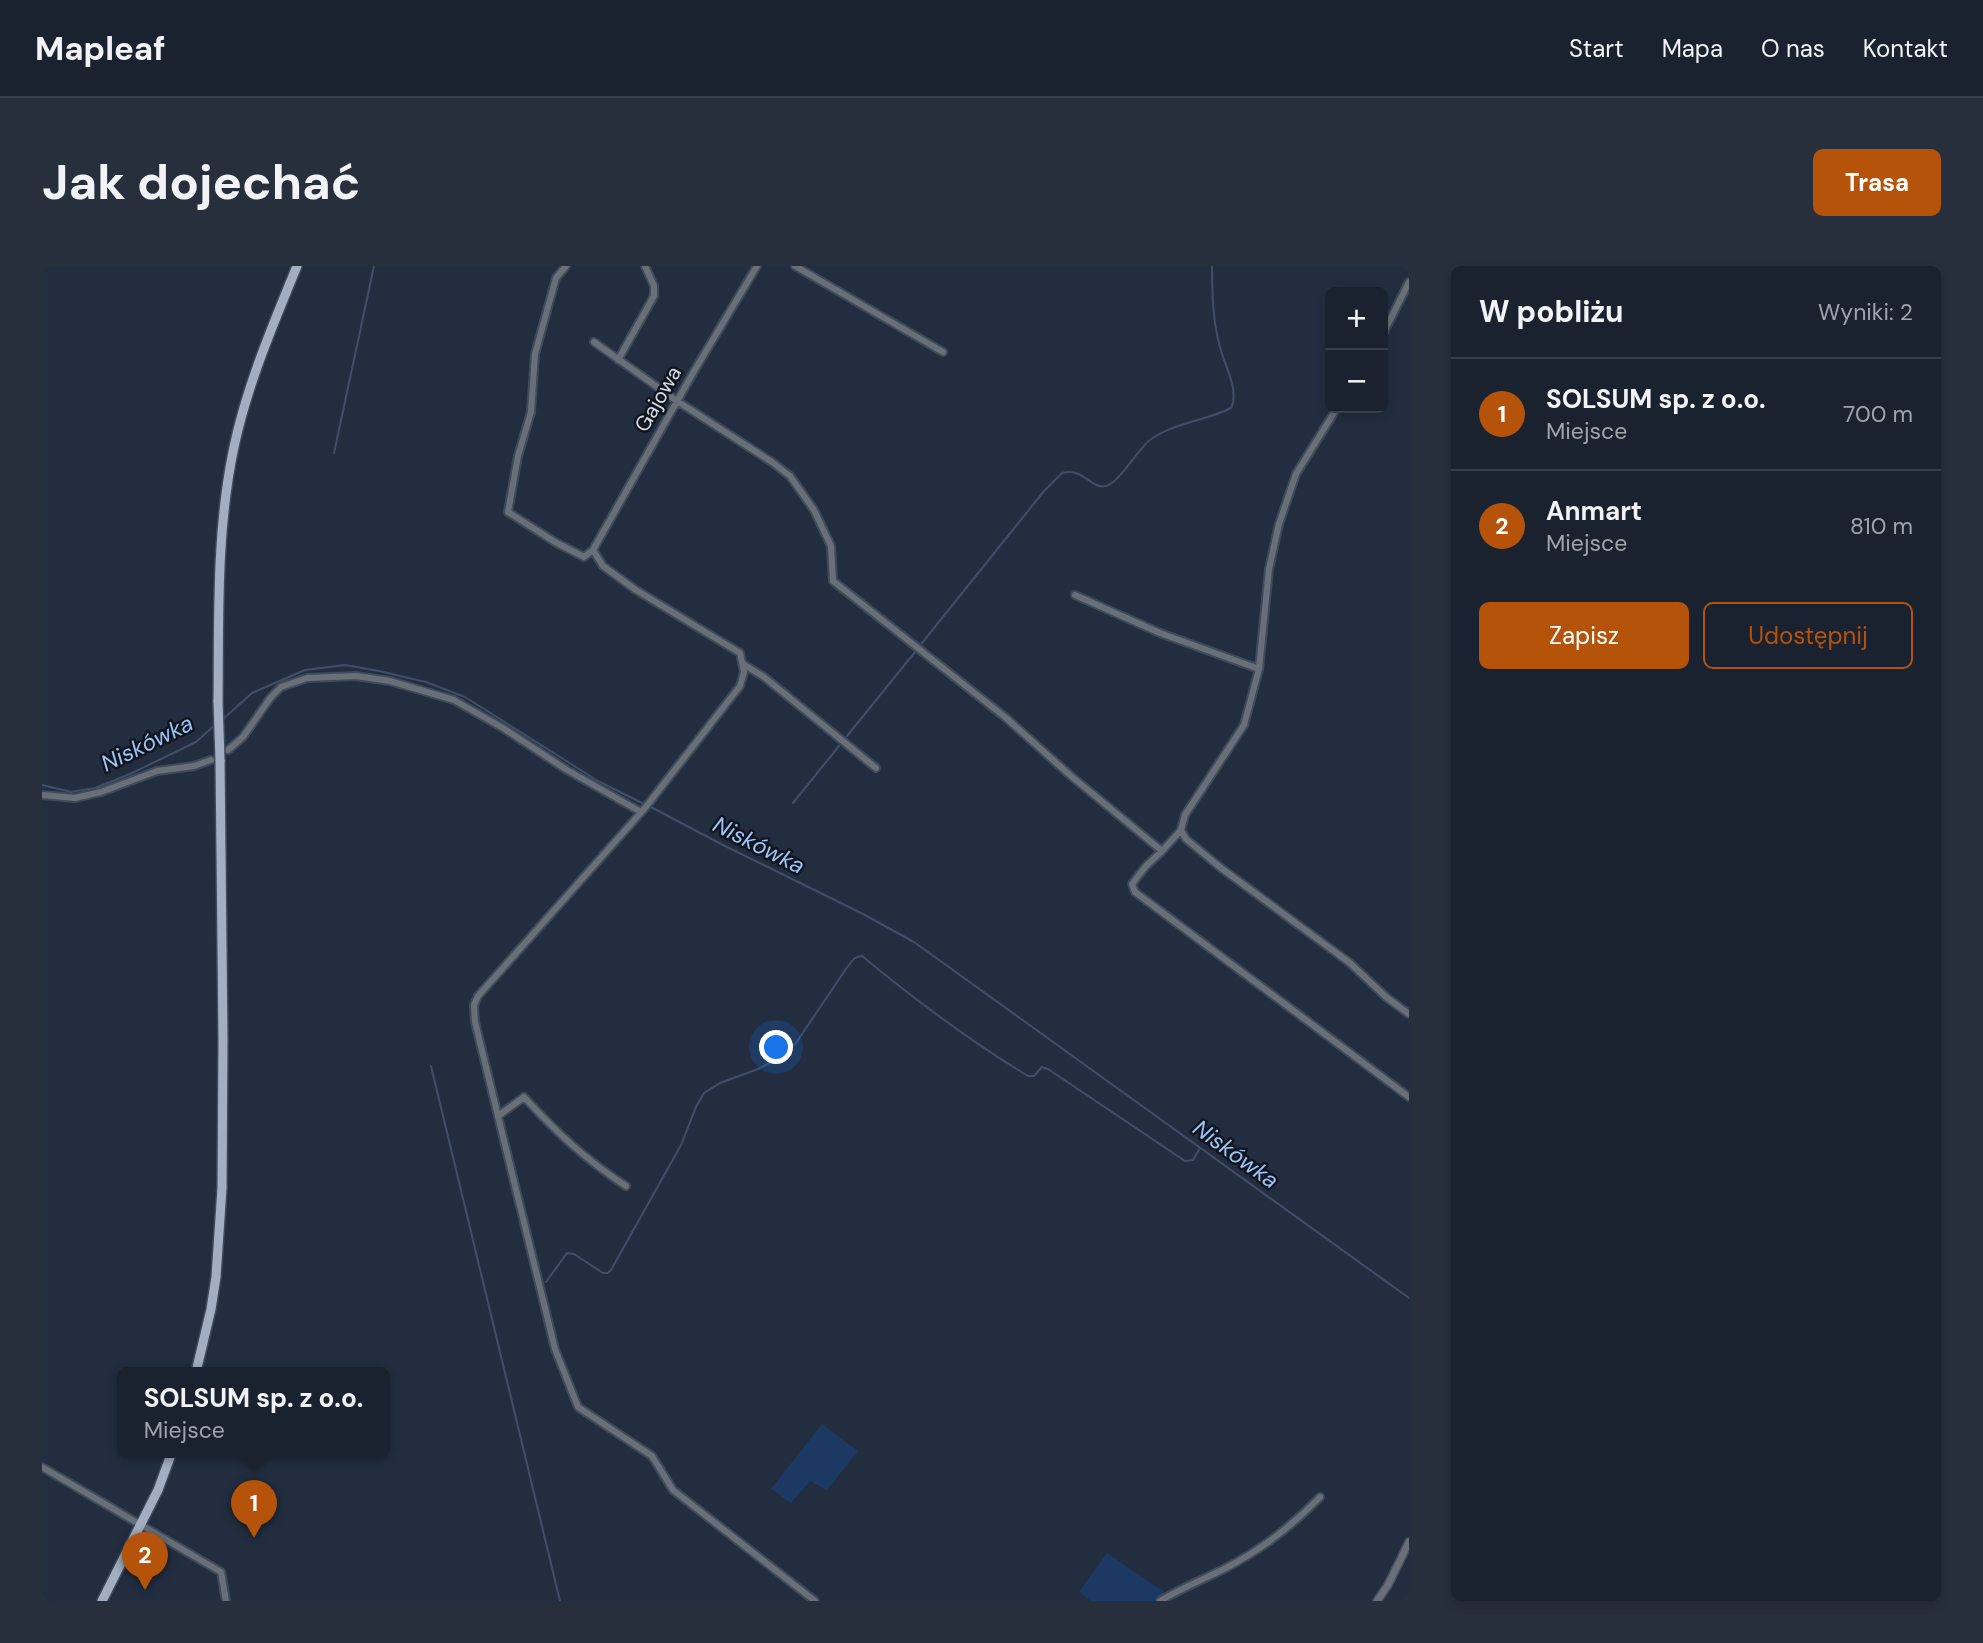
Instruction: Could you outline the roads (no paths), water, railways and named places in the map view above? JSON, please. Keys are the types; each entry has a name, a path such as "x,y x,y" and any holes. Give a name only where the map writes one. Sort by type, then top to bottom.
{"main road":[{"path":"197,1367 216,1277 222,1188 223,1040 215,760 219,585 226,491 234,447 252,383 297,266"},
{"path":"102,1601 158,1490 170,1458"}],"street":[{"path":"566,266 556,278 536,354 531,412 518,456 508,512 584,557 593,550 603,566 636,590 740,653 744,672 740,686 653,799 478,996 473,1011 475,1022 555,1349 578,1407 652,1457 673,1490 815,1601"},
{"path":"618,360 653,296 653,286 645,266"},
{"name":"Gajowa","path":"593,550 757,266"},
{"path":"795,266 943,352"},
{"path":"1388,324 1409,282"},
{"path":"594,342 790,476 814,510 831,546 833,581 1005,717 1162,851"},
{"path":"1334,413 1296,474 1279,524 1269,569 1259,669 1244,725 1185,815 1181,830 1132,884 1135,892 1409,1097"},
{"path":"1075,595 1160,633 1259,669"},
{"path":"743,664 764,677 876,768"},
{"path":"228,750 243,737 281,687 307,678 356,676 390,681 454,700 567,770 643,810"},
{"path":"42,795 75,798 101,792 158,771 215,760"},
{"path":"1181,830 1186,839 1214,862 1350,963 1386,997 1409,1014"},
{"path":"498,1116 524,1097 552,1128 596,1167 626,1186"},
{"path":"42,1467 220,1572 226,1601"},
{"path":"1160,1601 1259,1548 1300,1518 1320,1497"},
{"path":"1377,1601 1409,1542"}],"waterway":[{"path":"334,453 374,266"},
{"path":"922,643 1044,491 1062,473 1076,473 1096,485 1106,486 1117,479 1145,444 1158,435 1231,408 1234,395 1217,333 1212,266"},
{"path":"847,736 915,652"},
{"name":"Niskówka","path":"223,719 252,693 305,670 345,665 379,671 426,682 465,697 598,781 644,804"},
{"name":"Niskówka","path":"42,785 71,792 95,788 196,742 216,724"},
{"path":"793,803 839,746"},
{"name":"Niskówka","path":"649,806 914,942 1409,1298"},
{"path":"546,1282 567,1253 574,1254 603,1273 611,1270 681,1145 704,1093 720,1083 771,1062 796,1043 848,966 860,956 922,1004 1028,1076 1034,1076 1042,1067 1048,1069 1185,1161 1193,1160 1200,1148"},
{"path":"431,1066 560,1601"}],"place":[{"name":"SOLSUM sp. z o.o.","path":"254,1538"},
{"name":"Anmart","path":"145,1590"}]}
